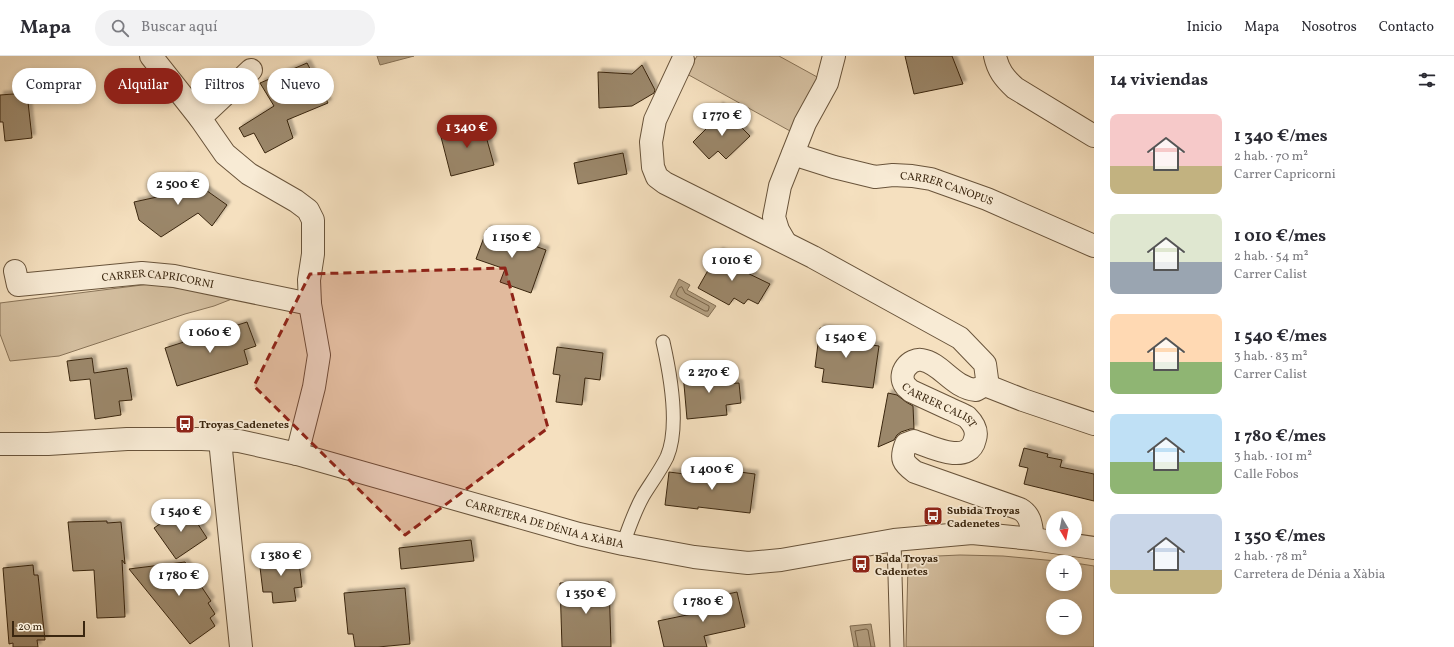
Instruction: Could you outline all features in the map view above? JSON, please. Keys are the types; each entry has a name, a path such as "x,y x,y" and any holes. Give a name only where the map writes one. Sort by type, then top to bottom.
{"street":[{"path":"150,56 200,118 224,154 249,174 296,201 308,210 314,220 313,254 309,280 310,304 319,355 314,387 297,454"},
{"path":"784,242 774,217 780,186 805,123 827,83 834,56"},
{"path":"995,56 1000,72 1015,88 1094,136"},
{"path":"683,60 655,120 651,142 653,167 657,177 665,183 813,257 960,338 985,364 987,374 985,385 1094,424"},
{"path":"200,118 215,104"},
{"name":"CARRER CANOPUS","path":"793,154 834,167 875,177 893,175 931,179 987,199 1094,246"},
{"name":"CARRER CAPRICORNI","path":"15,271 18,285 142,273 174,276 310,304"},
{"name":"CARRER CALIST","path":"985,385 976,390 965,387 932,364 922,360 912,361 906,366 903,379 905,385 912,391 966,416 974,425 977,433 970,449 959,453 943,452 914,441 906,444 902,458 907,466 915,472 1020,509 1030,518 1033,539"},
{"name":"CARRETERA DE DÉNIA A XÀBIA","path":"0,444 48,444 127,439 220,440 259,445 297,454 579,534 694,557 748,563 781,560 894,540 972,533 1033,539 1094,548"},
{"path":"220,440 241,647"}],"lane":[{"path":"623,544 631,520 667,456 671,444 673,420 671,381 663,342"},
{"path":"894,540 897,647"}],"highlighted area":[{"path":"505,268 548,428 405,535 254,386 310,274"}],"shaded area":[{"path":"697,56 779,56 819,78 790,131 687,74"},
{"path":"150,284 237,297 214,306 185,314 59,356 10,361 0,334 0,303"},
{"path":"960,555 1003,556 1046,560 1046,591 1082,591 1082,564 1094,566 1094,647 906,647 908,564 915,557"}],"water":[{"path":"377,56 414,56 380,65"},
{"path":"679,279 690,285 687,290 716,306 708,317 670,297"},
{"path":"871,624 875,647 854,647 850,626"}],"building":[{"path":"905,56 952,56 963,84 914,94"},
{"path":"307,63 310,68 295,68"},
{"path":"642,65 655,90 654,93 632,106 599,108 598,72 632,74"},
{"path":"267,80 267,94 260,83"},
{"path":"12,94 12,104 28,104 32,138 5,141 3,122 0,122 0,95"},
{"path":"273,104 326,104 287,120 293,138 265,153 254,133 244,137 239,128 274,106"},
{"path":"719,105 750,136 726,159 718,151 709,159 693,142 708,127 719,125"},
{"path":"482,122 494,165 451,176 440,133"},
{"path":"623,153 627,174 578,184 574,163"},
{"path":"186,176 227,205 212,226 198,213 161,237 139,220 134,202 157,197 156,184"},
{"path":"487,229 546,250 531,293 500,282 505,269 476,259"},
{"path":"719,251 741,262 739,269 770,284 758,304 748,299 744,304 734,298 729,305 698,288"},
{"path":"247,322 256,346 244,350 248,364 177,386 165,348"},
{"path":"820,328 859,333 857,343 879,346 873,388 822,382 824,369 815,367"},
{"path":"557,347 603,353 600,380 585,378 582,405 556,402 560,375 553,374"},
{"path":"92,358 94,373 127,368 132,400 119,401 121,415 95,419 90,379 70,381 67,361"},
{"path":"719,369 721,384 739,383 741,403 726,405 727,415 687,419 683,373"},
{"path":"888,393 897,395 913,406 914,429 901,432 894,440 878,447"},
{"path":"1024,448 1048,454 1047,457 1062,460 1060,467 1094,474 1094,501 1024,484 1028,468 1019,466"},
{"path":"717,469 755,474 750,513 665,505 669,472 716,478"},
{"path":"186,506 207,538 176,559 154,528"},
{"path":"107,521 107,523 121,522 125,564 122,560 125,617 97,618 94,570 73,571 68,522"},
{"path":"471,540 474,561 401,569 399,548"},
{"path":"298,554 302,587 294,588 296,601 273,603 272,592 263,592 259,559"},
{"path":"185,562 211,601 208,603 215,614 210,618 215,626 190,644 129,569"},
{"path":"33,565 34,575 38,575 45,640 37,640 38,647 13,647 13,643 9,644 3,568"},
{"path":"609,582 611,647 562,647 560,583"},
{"path":"405,588 410,644 378,647 355,647 353,634 348,634 344,593"},
{"path":"737,592 745,627 704,636 707,647 664,647 658,621 706,611 704,599"}],"place":[{"name":"Troyas Cadenetes","path":"185,424"},
{"name":"Subida Troyas Cadenetes","path":"933,516"},
{"name":"Bada Troyas Cadenetes","path":"861,564"}]}
